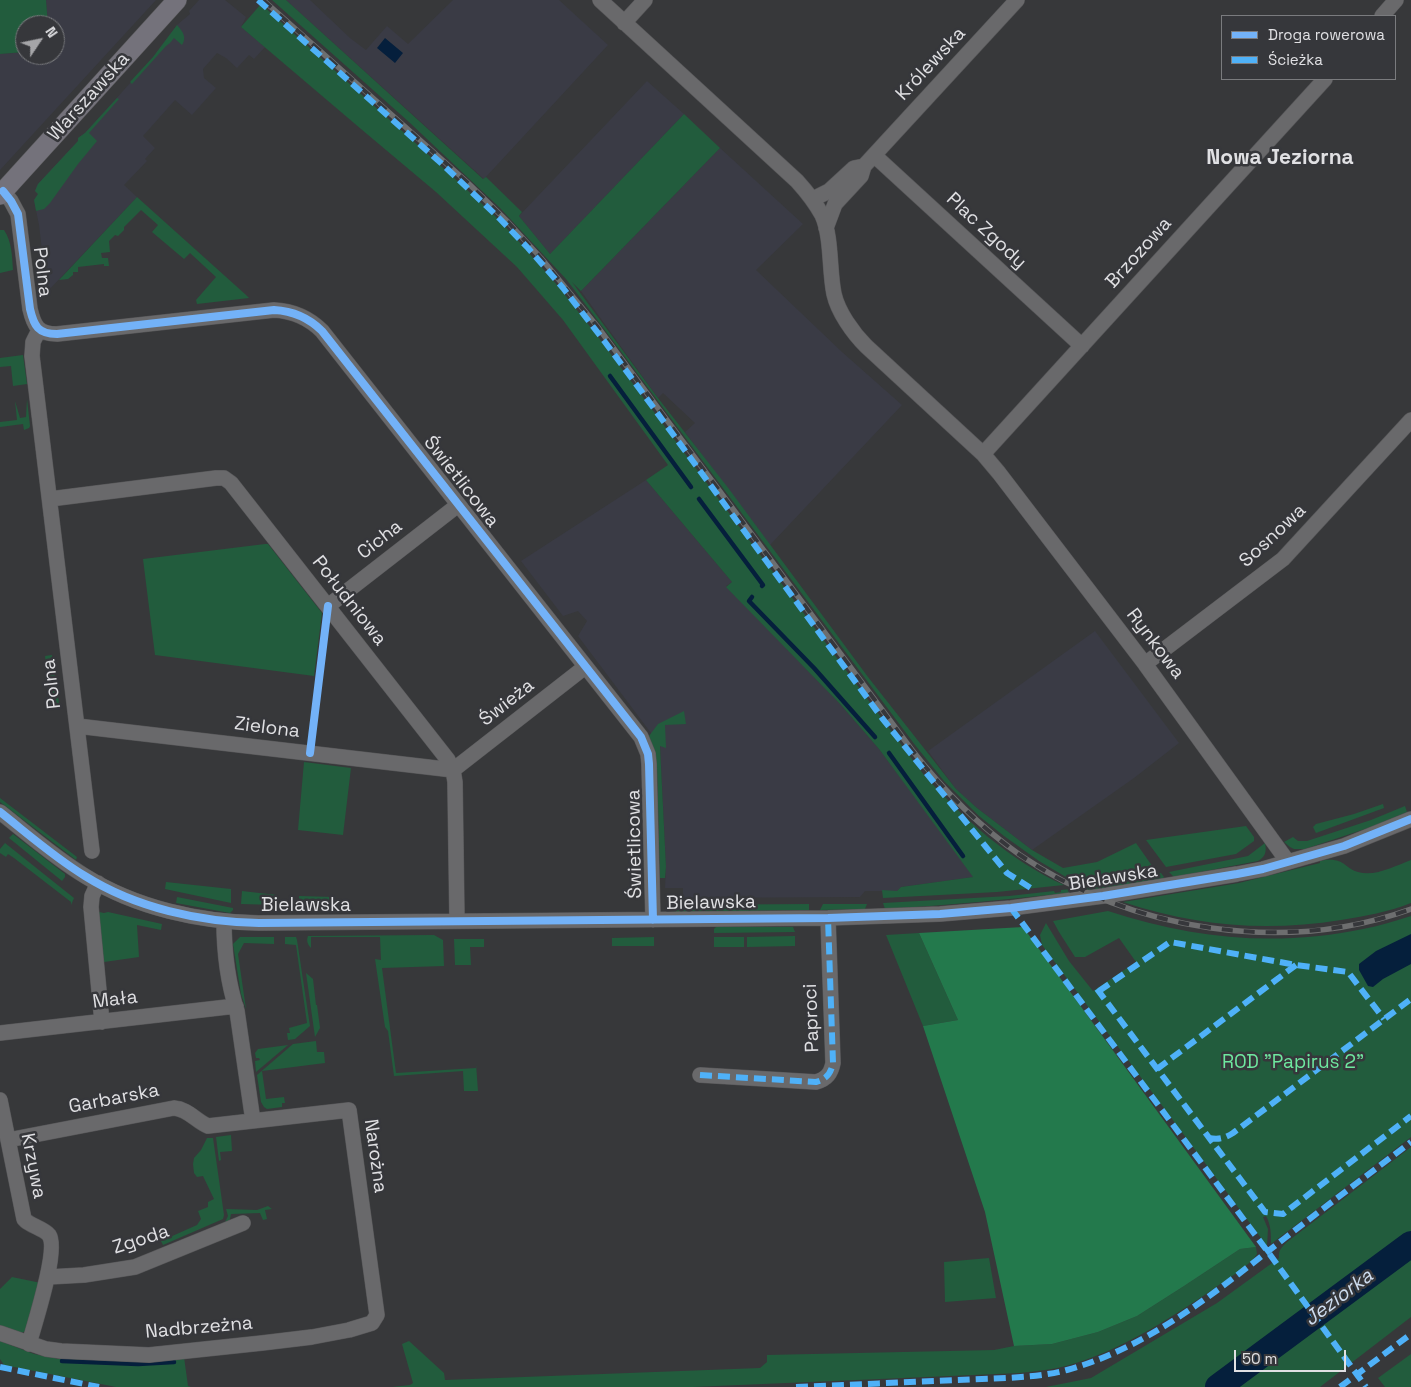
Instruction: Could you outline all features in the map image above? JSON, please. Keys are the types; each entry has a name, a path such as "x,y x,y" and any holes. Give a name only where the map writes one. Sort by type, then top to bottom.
{"main road":[{"name":"Warszawska","path":"2,193 177,0"}],"street":[{"path":"600,0 797,181 815,203 822,216 826,228 834,296 855,334 983,454"},
{"path":"624,22 645,0"},
{"name":"Królewska","path":"869,161 1017,0"},
{"path":"1383,15 1396,0"},
{"name":"Brzozowa","path":"983,454 1324,80"},
{"path":"815,203 854,168 869,161"},
{"path":"826,228 835,204 861,176 869,161"},
{"name":"Plac Zgody","path":"869,161 1082,346"},
{"name":"Polna","path":"2,193 11,201 18,214 30,309 34,323 39,330 34,338 32,351 92,851"},
{"name":"Świetlicowa","path":"39,330 46,334 57,334 264,310 284,310 303,316 316,325 645,745 649,764 653,920"},
{"name":"Sosnowa","path":"1145,664 1283,559 1411,420"},
{"name":"Rynkowa","path":"983,454 1005,480 1145,664 1288,862"},
{"name":"Południowa","path":"50,499 216,478 224,478 232,484 448,760 453,770 455,782 457,921"},
{"name":"Cicha","path":"328,606 458,505"},
{"name":"Świeża","path":"453,770 585,666"},
{"name":"Zielona","path":"77,726 453,770"},
{"name":"Bielawska","path":"0,812 67,865 125,896 159,908 193,916 224,921 259,923 828,918 940,914 1104,896 1237,874 1288,862 1350,843 1411,819"},
{"path":"98,883 92,896 90,907 102,1022"},
{"name":"Paproci","path":"700,1075 816,1082 828,1076 832,1070 833,1063 828,918"},
{"path":"224,921 224,943 232,996 236,1006 253,1121"},
{"name":"Mała","path":"0,1033 236,1006"},
{"name":"Krzywa","path":"0,1100 24,1219 29,1224 49,1234 51,1239 48,1277 29,1344"},
{"name":"Garbarska","path":"8,1140 174,1108 185,1111 208,1126 253,1121"},
{"name":"Narożna","path":"253,1121 349,1110 377,1316 372,1323"},
{"name":"Zgoda","path":"48,1277 84,1275 135,1267 243,1223"},
{"name":"Nadbrzeżna","path":"0,1333 46,1349 149,1355 312,1337 349,1330 372,1323"}],"shaded area":[{"path":"46,0 156,0 0,170 0,54 15,53 15,65 65,65 65,15 47,15"},
{"path":"199,0 225,0 246,17 241,27 265,47 254,59 249,55 237,68 217,53 203,69 204,78 216,88 192,115 175,100 143,136 155,148 145,159 147,161 124,185 137,197 47,292 34,200 38,194 35,191 37,185 151,60 177,25 190,14 189,11"},
{"path":"286,0 310,0 350,38 366,50 387,26 408,44 453,0 559,0 608,45 484,179"},
{"path":"647,81 684,114 550,254 519,216"},
{"path":"720,148 803,224 756,270 842,352 902,405 770,545 685,432 695,423 663,393 658,398 581,291"},
{"path":"646,480 732,582 726,586 840,704 879,749 974,877 901,887 897,891 865,891 860,897 683,898 683,888 665,888 666,867 660,745 578,636 587,621 578,611 563,616 521,561"},
{"path":"1095,631 1179,743 1134,778 1032,850 977,808 956,789 928,751"}],"green space":[{"path":"0,0 46,0 47,15 15,15 15,53 0,54"},
{"path":"272,0 286,0 483,179 486,177 522,212 519,216 550,254 684,114 720,148 581,291 572,282 658,398 729,489 868,677 956,789 977,808 1032,850 1063,868 1097,862 1136,843 1155,870 1076,883 1039,861 979,816 944,781 915,745 566,279 500,208 409,122"},
{"path":"261,4 451,175 514,236 558,286 599,338 924,775 971,823 988,837 1044,875 1064,885 997,892 883,898 882,890 897,891 901,887 973,877 879,749 840,704 726,587 732,582 646,480 668,465 563,320 517,267 436,192 241,27"},
{"path":"177,25 184,35 182,45 174,38 132,84 130,82 153,57"},
{"path":"117,98 119,99 89,133 97,141 50,203 44,209 36,211 34,200 38,194 35,191 38,184 78,141 78,138 85,133"},
{"path":"137,197 249,298 197,304 196,300 216,277 190,253 184,259 152,232 158,225 141,210 118,236 115,235 109,241 110,252 101,253 102,258 108,258 109,266 104,266 104,264 78,267 78,272 73,272 73,275 68,279 59,280"},
{"path":"0,230 4,230 9,239 13,270 0,273"},
{"path":"23,355 27,384 13,386 11,366 0,367 0,358"},
{"path":"27,399 29,428 24,430 23,424 0,427 0,422 17,420 15,401 20,418 26,417"},
{"path":"268,544 322,613 314,676 155,655 143,559"},
{"path":"52,655 59,703 54,703 52,686 49,686 45,656"},
{"path":"684,711 686,724 665,725 666,748 660,746 666,867 665,878 660,878 657,767 649,736 658,724"},
{"path":"304,762 351,768 343,835 298,830"},
{"path":"0,798 77,857 76,860 0,802"},
{"path":"1383,804 1384,808 1316,833 1313,827 1316,824"},
{"path":"1405,806 1407,812 1374,826 1305,849 1294,849 1284,842 1293,837 1298,841 1307,841 1371,820"},
{"path":"1246,826 1254,837 1254,841 1236,854 1166,867 1146,840"},
{"path":"13,834 65,874 62,881 9,838"},
{"path":"5,843 74,898 71,905 71,902 14,858 8,854 6,857 0,853 0,849"},
{"path":"1265,843 1265,854 1258,861 1174,877 1169,872 1248,856"},
{"path":"1337,860 1358,872 1371,873 1411,860 1411,903 1385,911 1341,920 1313,924 1258,926 1177,917 1123,902 1239,883 1320,863 1320,861"},
{"path":"1161,873 1164,877 1162,879 1090,890 1083,887 1096,887 1097,884"},
{"path":"166,882 231,889 231,903 165,889"},
{"path":"1071,889 1077,892 885,909 883,903 1009,896 1054,891 1055,893"},
{"path":"242,891 277,895 276,905 241,904"},
{"path":"299,896 333,897 333,905 299,904"},
{"path":"177,897 233,908 233,910 230,913 176,903"},
{"path":"809,904 809,910 675,912 668,909 671,905"},
{"path":"823,904 867,904 865,909 820,910"},
{"name":"ROD \"Papirus 2\"","path":"1108,911 1140,921 1203,934 1266,939 1331,935 1363,929 1411,916 1411,1137 1271,1244 1269,1223 1266,1216 1263,1217 1268,1229 1267,1246 1042,945 1040,935 1046,923 1069,961 1093,991 1136,962 1119,938 1085,957 1075,957 1053,921"},
{"path":"99,912 108,912 162,924 161,930 137,925 139,957 104,962 102,960"},
{"path":"716,927 793,927 795,932 714,933"},
{"path":"1023,927 1256,1247 1240,1249 1137,1316 1098,1332 1052,1344 1014,1346 985,1212 923,1026 958,1020 919,933"},
{"path":"919,933 958,1020 923,1026 886,935"},
{"path":"434,935 443,940 444,966 382,968 396,1073 476,1068 476,1064 478,1091 464,1091 463,1071 394,1076 375,959 381,960 380,937 311,937 311,948 307,940 308,936"},
{"path":"795,936 795,946 747,947 747,937"},
{"path":"240,937 274,937 274,944 244,943 238,954 246,1009 241,994 233,944"},
{"path":"285,937 296,937 297,940 310,1026 295,1039 288,1040 287,1033 290,1033 289,1028 307,1023 296,945 285,944"},
{"path":"654,937 654,946 612,946 612,938"},
{"path":"714,937 744,937 744,947 714,947"},
{"path":"454,939 484,939 484,947 470,947 471,965 455,965"},
{"path":"306,973 313,979 317,1005 320,1028 315,1037"},
{"path":"316,1041 317,1052 324,1052 325,1063 262,1071 266,1099 284,1097 285,1103 282,1103 282,1107 267,1109 264,1107 261,1102 257,1075 293,1044"},
{"path":"288,1045 256,1072 255,1061 260,1060 256,1058 255,1053 258,1049"},
{"path":"231,1135 232,1151 220,1152 221,1160 219,1161 216,1137"},
{"path":"207,1138 213,1138 223,1219 163,1245 161,1241 197,1225 201,1219 198,1211 208,1207 208,1202 214,1199 203,1176 197,1177 194,1173 194,1158 201,1150"},
{"path":"1411,1147 1411,1317 1320,1387 1046,1387 1091,1378 1217,1303 1279,1258 1282,1247 1287,1242"},
{"path":"268,1206 272,1209 265,1210 267,1219 263,1220 260,1213 231,1214 229,1224 163,1249 225,1222 228,1216 226,1209 257,1210"},
{"path":"1256,1247 1257,1254 1254,1259 1243,1268 1160,1324 1124,1344 1086,1360 1049,1369 1020,1373 693,1387 392,1387 413,1383 402,1344 409,1341 444,1373 445,1380 760,1368 767,1362 767,1355 994,1350 1014,1346 1052,1344 1098,1332 1137,1316 1240,1249"},
{"path":"989,1258 996,1298 945,1302 944,1262"},
{"path":"12,1277 41,1283 26,1331 19,1334 0,1327 0,1289"},
{"path":"0,1341 34,1354 59,1359 60,1357 184,1357 188,1386 191,1387 116,1387 4,1365 0,1359"},
{"path":"1411,1354 1411,1387 1385,1387 1378,1378"}],"water":[{"path":"385,38 403,53 395,63 377,48"},
{"path":"1411,934 1411,964 1383,979 1373,987 1368,986 1359,970 1359,964 1376,951"}],"waterway":[{"path":"610,376 691,487"},
{"path":"699,499 762,586"},
{"path":"752,597 749,601 814,668 875,737"},
{"path":"889,753 963,856"},
{"name":"Jeziorka","path":"1218,1387 1411,1244"},
{"path":"62,1361 138,1364 174,1362"}],"railway":[{"path":"263,0 467,182 541,258 597,326 912,750 962,807 1005,844 1064,881 1110,902 1159,918 1210,928 1261,932 1312,931 1362,923 1411,909"}],"marked path":[{"path":"258,0 441,163 499,218 563,288 605,342 882,718 1007,873 1034,890"},
{"path":"1011,908 1268,1252 1366,1387"},
{"path":"700,1075 816,1082 828,1075 833,1063 828,918"},
{"path":"1099,991 1170,942 1296,965 1348,972 1384,1019"},
{"path":"1157,1069 1296,965"},
{"path":"1097,989 1265,1212 1283,1214 1411,1116"},
{"path":"1209,1138 1222,1138 1233,1133 1411,999"},
{"path":"796,1387 1027,1377 1067,1370 1097,1360 1155,1332 1208,1297 1411,1142"},
{"path":"1340,1387 1411,1334"},
{"path":"0,1367 99,1387"}],"cycle path":[{"path":"3,191 18,214 30,309 35,324 41,331 57,334 274,310 300,316 322,331 641,737 648,754 649,764 653,920"},
{"path":"310,753 328,606"},
{"path":"0,812 52,854 74,869 125,897 147,905 191,916 214,920 259,923 828,918 940,914 1011,908 1103,896 1263,869 1344,846 1411,819"}],"district":[{"name":"Nowa Jeziorna","path":"1280,158"}]}
